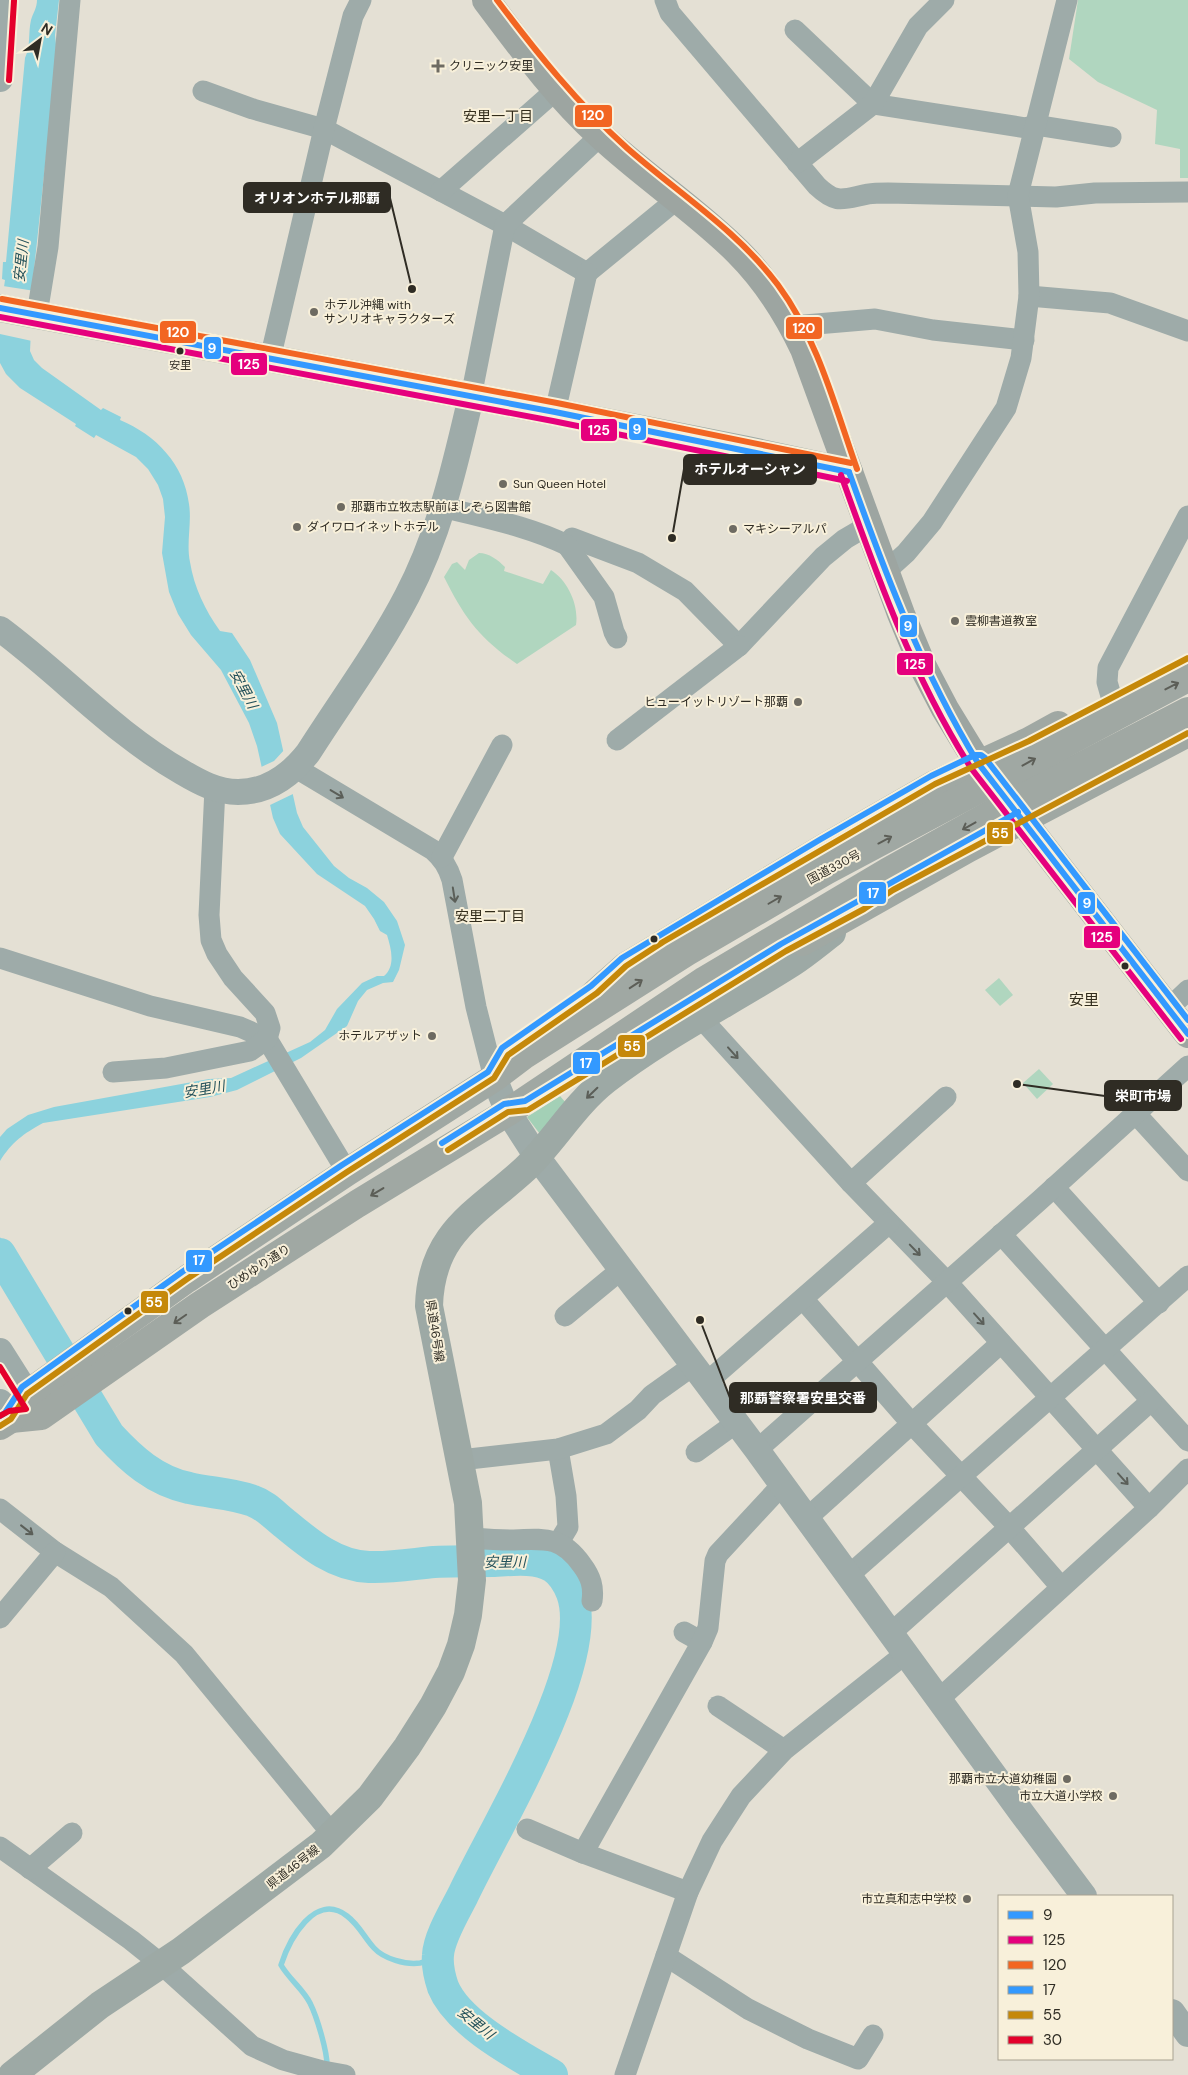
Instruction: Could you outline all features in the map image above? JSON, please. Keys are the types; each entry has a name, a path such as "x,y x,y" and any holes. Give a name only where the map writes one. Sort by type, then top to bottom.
{"highway":[{"path":"494,1078 508,1055 597,993 626,966 825,847 935,784 1029,741 1111,696 1188,658"},
{"name":"国道330号","path":"494,1078 523,1056 678,957 826,871 1188,678"},
{"path":"508,1112 706,980 852,904 1027,794 1188,711"},
{"path":"852,904 893,890 1188,733"},
{"name":"ひめゆり通り","path":"62,1386 87,1352 187,1279 347,1172 494,1078"},
{"name":"ひめゆり通り","path":"4,1416 34,1405 62,1386 102,1374 200,1305 349,1209 508,1112"}],"main road":[{"path":"486,0 556,90 600,136 737,251 772,292 793,326 804,349 904,621 930,682 954,726 978,763 1188,1034"},
{"path":"1,308 555,412 849,472"},
{"name":"県道46号線","path":"12,2075 100,2005 231,1915 333,1835 358,1799 389,1773 407,1747 451,1672 465,1631 472,1580 472,1542 468,1503 460,1460 430,1317 430,1284 437,1260 451,1235 537,1157 593,1091 629,1064 700,1017 794,962 852,904"}],"street":[{"path":"0,79 5,0"},
{"path":"35,314 48,247 70,0"},
{"path":"270,358 324,129 353,16 361,0"},
{"path":"665,0 670,13 797,163 826,195 836,199 843,200 870,194 888,193 1056,197 1095,193 1188,192"},
{"path":"797,163 873,104 918,26 944,0"},
{"path":"886,572 906,553 932,522 1006,408 1021,358 1029,296 1028,252 1018,195 1067,0"},
{"path":"795,30 873,104 1026,128 1035,124 1111,137"},
{"path":"442,190 556,90"},
{"path":"202,91 253,109 324,129 442,190 588,273"},
{"path":"0,629 139,745 190,776 215,788 237,792 258,789 275,783 298,766 408,595 443,507 471,397 506,225 600,136"},
{"path":"555,412 588,273 676,200"},
{"path":"1029,296 1110,303 1188,331"},
{"path":"793,326 875,320 933,330 1024,340"},
{"path":"443,507 508,523 547,535 567,545 604,597 617,638"},
{"path":"1111,696 1107,682 1108,668 1188,516"},
{"path":"617,740 740,646 823,557 845,539 868,525"},
{"path":"567,545 572,538 638,563 685,591 740,646"},
{"path":"442,858 502,746"},
{"path":"298,766 433,850 442,858 448,867 452,880 476,1007 494,1078 508,1112 537,1157 757,1450 781,1486 1083,1895"},
{"path":"215,788 208,916 211,940 216,954 233,978 265,1013 270,1028 270,1043"},
{"path":"0,958 150,1006 240,1027 270,1043 347,1172"},
{"path":"1168,1009 1188,990"},
{"path":"700,1017 851,1183 947,1282 1149,1508"},
{"path":"113,1072 166,1068 250,1052 270,1043"},
{"path":"757,1450 1188,1066"},
{"path":"851,1183 946,1097"},
{"path":"1135,1112 1188,1171"},
{"path":"1054,1187 1158,1303"},
{"path":"460,1460 558,1449 606,1434 638,1410 652,1395 700,1374 803,1299 889,1223"},
{"path":"1001,1234 1188,1441"},
{"path":"565,1316 622,1269"},
{"path":"848,1576 1188,1276"},
{"path":"803,1299 912,1424 1009,1527 1061,1587"},
{"path":"806,1519 1001,1343"},
{"path":"0,1351 34,1405"},
{"path":"625,2075 688,1892 712,1841 741,1796 784,1750 898,1644 1009,1527 1151,1401"},
{"path":"696,1452 736,1423"},
{"path":"558,1449 566,1496 568,1527 559,1542"},
{"path":"938,1700 1149,1508 1188,1469"},
{"path":"583,1853 693,1637 708,1628 715,1561 718,1554 781,1486"},
{"path":"0,1509 55,1552 111,1587 184,1654 333,1835"},
{"path":"472,1542 544,1539 559,1542 575,1554 586,1570 594,1590 592,1602"},
{"path":"0,1618 55,1552"},
{"path":"718,1706 784,1750"},
{"path":"527,1829 583,1853 688,1892"},
{"path":"30,1868 72,1833"},
{"path":"0,1847 131,1940 161,1964 252,2046 283,2060 337,2074"},
{"path":"666,1956 748,2009 808,2039 858,2059 873,2036"},
{"path":"1173,2013 1188,2034"}],"green space":[{"path":"1078,0 1188,0 1188,178 1180,178 1180,149 1155,144 1157,110 1098,82 1069,59"},
{"path":"479,553 496,559 505,567 504,571 543,584 551,570 562,580 571,594 576,610 576,625 517,664 482,636 458,604 444,577 452,564 457,562 465,570 469,560"},
{"path":"999,978 1013,995 1000,1006 985,990"},
{"path":"1039,1069 1053,1084 1037,1099 1023,1083"},
{"path":"560,1096 566,1103 543,1138 527,1117"}],"water":[{"path":"37,0 59,0 55,35 57,53 34,270 30,351 34,360 42,368 101,410 103,408 121,417 120,420 145,434 166,453 174,464 181,476 189,504 189,555 197,589 205,607 220,631 232,633 250,660 277,723 297,813 303,827 334,866 384,902 397,921 405,945 399,970 393,982 383,983 367,990 358,1001 347,1026 301,1058 237,1090 210,1097 43,1123 18,1139 0,1161 0,1137 7,1129 28,1115 54,1107 209,1079 231,1078 310,1042 325,1030 337,1009 362,983 377,976 384,976 388,972 392,957 387,935 380,931 365,906 317,874 280,834 273,818 257,746 249,723 221,670 191,635 178,614 169,592 162,553 165,517 163,499 158,485 148,469 136,457 96,435 94,438 75,426 76,424 20,388 6,374 0,363 0,315 5,280 2,279 3,262 6,262 25,58 31,20"},
{"path":"0,1237 43,1325 0,1268"}],"pier":[{"path":"3,286 35,291 32,341 0,334 0,305"},
{"path":"285,749 295,793 268,806 259,768 274,761"}],"waterway":[{"name":"安里川","path":"0,1254 109,1435 144,1468 177,1485 238,1496 257,1503 323,1552 345,1563 357,1566 385,1567 434,1562 524,1560 539,1562 553,1567 564,1578 572,1593 576,1623 570,1660 557,1701 518,1789 448,1924 441,1940 438,1959 443,1987 451,2001 462,2014 490,2037 552,2075"},
{"path":"327,2068 324,2045 313,2009 304,1993 281,1965 290,1943 305,1922 314,1914 324,1910 335,1910 347,1916 374,1948 389,1958 402,1962 420,1963 427,1961 437,1954"}],"transit line":[{"name":"120","path":"497,0 543,59 592,114 646,165 726,229 762,265 778,285 792,306 815,351 857,469"},
{"name":"30","path":"9,80 14,1"},
{"name":"120","path":"2,299 557,403 851,463"},
{"name":"9","path":"0,308 555,412 849,472"},
{"name":"125","path":"0,317 553,421 847,481"},
{"name":"9","path":"849,472 876,547 906,621 939,693 978,763 1188,1034"},
{"name":"125","path":"841,475 868,551 914,662 931,698 971,768 1181,1039"},
{"name":"55","path":"0,1426 11,1419 27,1394 187,1279 347,1172 494,1078 508,1055 597,993 626,966 663,942 935,784 1029,741 1188,658"},
{"name":"55","path":"448,1150 508,1112 528,1110 786,951 864,909 893,890 1188,733"},
{"name":"17","path":"0,1416 5,1413 22,1387 182,1272 342,1165 488,1072 502,1048 591,986 622,958 821,839 931,776 975,755 981,755 985,758 1188,1020"},
{"name":"17","path":"442,1143 504,1104 525,1101 781,944 1018,812"},
{"name":"30","path":"0,1367 26,1409 9,1411 0,1416"}],"place":[{"name":"クリニック安里","path":"438,66"},
{"name":"オリオンホテル那覇","path":"412,289"},
{"name":"ホテル沖縄 with サンリオキャラクターズ","path":"314,312"},
{"name":"安里","path":"180,351"},
{"name":"Sun Queen Hotel","path":"503,484"},
{"name":"那覇市立牧志駅前ほしぞら図書館","path":"341,507"},
{"name":"ダイワロイネットホテル","path":"297,527"},
{"name":"マキシーアルパ","path":"733,529"},
{"name":"ホテルオーシャン","path":"672,538"},
{"name":"雲柳書道教室","path":"955,621"},
{"name":"ヒューイットリゾート那覇","path":"798,702"},
{"name":"ホテルアザット","path":"432,1036"},
{"name":"栄町市場","path":"1017,1084"},
{"name":"那覇警察署安里交番","path":"700,1320"},
{"name":"那覇市立大道幼稚園","path":"1067,1779"},
{"name":"市立大道小学校","path":"1113,1796"},
{"name":"市立真和志中学校","path":"967,1899"}],"district":[{"name":"安里一丁目","path":"498,116"},
{"name":"安里二丁目","path":"490,916"},
{"name":"安里","path":"1084,1000"}]}
